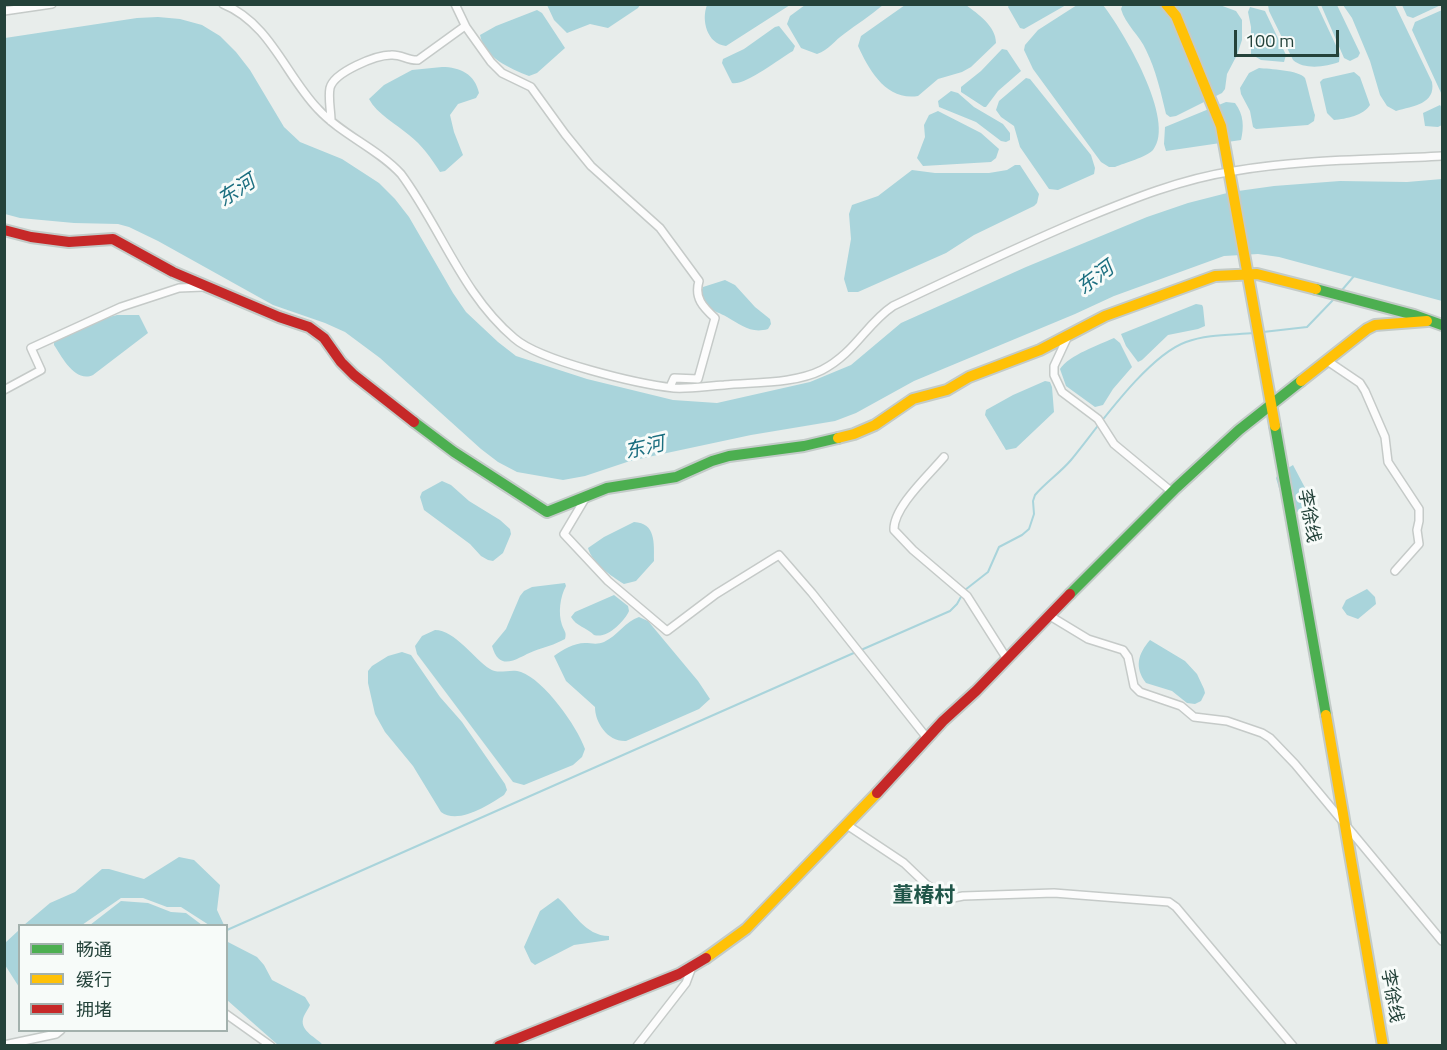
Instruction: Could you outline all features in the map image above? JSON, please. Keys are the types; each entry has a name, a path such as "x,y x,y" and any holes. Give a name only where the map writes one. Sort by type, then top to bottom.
{"street":[{"path":"4,11 52,4"},
{"path":"223,4 246,19 266,38 311,102 331,121 384,158 401,174 472,292 502,327 522,345 539,354 579,366 670,387 689,388 786,380 816,372 847,353 893,306 1037,239 1169,186 1249,169 1324,162 1443,156"},
{"path":"455,4 465,26 496,68 531,87 591,166 660,228 699,280 698,297 715,318 710,338 698,379 674,378 670,387"},
{"name":"李徐线","path":"1166,4 1176,16 1221,126 1305,591 1383,1046"},
{"path":"331,121 330,89 332,82 338,76 382,56 394,54 410,60 418,60 465,26"},
{"path":"4,230 31,237 69,242 113,239 153,262 208,287 279,318 309,327 324,338 341,362 354,375 454,452 509,486 540,509 550,511 620,485 676,477 729,456 804,446 854,434 875,424 913,399 947,390 969,377 1040,350 1105,316 1215,276 1257,274 1414,315 1443,325"},
{"path":"4,390 41,370 31,348 121,308 179,288 208,287"},
{"path":"499,1046 692,967 718,951 746,929 927,738 1117,546 1239,430 1362,332 1375,325 1427,321"},
{"path":"1069,333 1054,362 1057,384 1062,392 1098,419 1113,444 1172,492"},
{"path":"1326,360 1363,387 1384,437 1388,462 1419,509 1417,530 1419,544 1395,571"},
{"path":"944,457 914,491 897,515 893,527 897,535 963,593 1007,659"},
{"path":"586,496 564,534 608,581 667,631 716,594 779,555 927,738"},
{"path":"1050,616 1088,639 1123,650 1128,657 1134,686 1140,692 1181,706 1194,717 1227,721 1270,738 1296,764 1443,941"},
{"path":"847,825 904,863 927,885 948,899 963,896 1054,893 1169,902 1176,907 1293,1046"},
{"path":"637,1046 686,983 692,967"},
{"path":"228,1015 271,1046"},
{"path":"4,1045 58,1032"}],"water":[{"path":"707,4 790,5 726,46 714,41 707,30 705,11"},
{"path":"1009,4 1066,5 1024,29 1020,28 1008,7"},
{"path":"1123,4 1217,4 1236,11 1242,20 1242,40 1227,74 1225,89 1222,93 1176,116 1170,117 1166,114 1153,65 1123,14 1121,9"},
{"path":"547,5 640,5 608,28 590,24 567,33 554,20"},
{"path":"805,5 883,5 817,54 801,48 787,24 790,16"},
{"path":"905,5 966,5 990,26 996,43 971,67 938,79 918,96 897,94 888,89 873,74 858,46 861,36"},
{"path":"1077,5 1103,5 1112,17 1144,76 1158,118 1159,136 1153,150 1115,167 1109,167 1101,162 1033,69 1024,50 1025,45 1038,30"},
{"path":"1268,5 1317,5 1340,54 1339,62 1315,67 1293,60"},
{"path":"1321,5 1337,5 1360,53 1358,57 1350,61 1344,58"},
{"path":"1343,5 1395,5 1432,82 1432,89 1427,100 1396,111 1387,106 1380,95 1370,61 1352,18"},
{"path":"1402,5 1441,5 1413,18 1407,16"},
{"path":"1250,7 1265,11 1286,55 1284,62 1261,60 1251,54 1251,27 1248,12"},
{"path":"537,10 542,13 565,48 537,73 529,76 506,66 492,56 480,35 496,26"},
{"path":"1442,10 1442,95 1412,30 1415,22"},
{"name":"东河","path":"137,18 180,19 202,25 220,36 250,70 284,127 300,142 342,159 379,183 409,217 466,312 516,356 587,379 673,400 717,403 810,382 851,365 901,323 1026,267 1147,217 1188,203 1231,192 1274,186 1340,181 1407,182 1442,179 1442,301 1279,257 1258,254 1224,256 1114,296 914,381 856,413 835,421 751,435 648,457 585,476 563,480 517,472 498,462 481,449 380,358 345,332 273,305 129,227 118,224 20,218 5,214 5,38"},
{"path":"779,26 795,46 793,51 753,76 738,83 732,83 722,63 723,59 744,49"},
{"path":"1002,49 1007,50 1021,71 984,107 961,92 961,87 981,71"},
{"path":"455,68 466,73 474,81 479,93 476,98 458,104 450,115 463,155 445,171 440,172 418,143 382,114 369,99 384,85 412,70"},
{"path":"1259,68 1302,75 1305,78 1315,115 1314,121 1308,125 1256,129 1253,127 1250,111 1240,88 1249,73"},
{"path":"1354,72 1360,77 1370,105 1359,114 1334,120 1327,113 1320,82 1323,79"},
{"path":"1026,78 1030,79 1091,155 1095,168 1094,174 1058,190 1049,189 1020,147 1014,126 1001,117 996,110 999,101"},
{"path":"951,91 958,93 974,107 1003,124 1010,133 1010,140 1001,141 976,122 939,107 938,101"},
{"path":"1226,102 1235,103 1242,117 1241,140 1166,151 1165,127"},
{"path":"1440,105 1442,125 1425,126 1423,113"},
{"path":"938,111 981,133 999,149 996,158 991,162 923,166 917,158 925,137 924,125 929,115"},
{"path":"1020,165 1039,194 1034,206 974,235 946,253 858,292 848,292 844,279 851,239 849,214 852,205 878,196 912,170 935,173 989,173 1007,170"},
{"path":"725,280 735,285 755,307 770,319 771,324 768,329 746,328 707,306 701,292 703,287"},
{"path":"1196,304 1203,307 1205,326 1168,335 1138,362 1126,346 1121,334"},
{"path":"117,315 139,315 148,333 93,375 80,375 70,368 54,342"},
{"path":"1114,338 1120,343 1132,367 1103,405 1095,407 1066,386 1060,369 1070,359"},
{"path":"1045,381 1050,382 1052,387 1054,412 1016,448 1006,450 985,415 986,410"},
{"path":"1293,465 1312,501 1302,510 1294,513 1284,505 1276,478 1278,474"},
{"path":"442,481 451,485 469,501 510,529 511,534 503,553 493,561 481,556 470,544 424,510 420,497 422,492"},
{"path":"634,522 641,523 650,530 654,561 636,581 624,584 598,564 588,548"},
{"path":"565,583 560,610 565,639 510,661 500,659 492,646 506,629 524,591 532,587"},
{"path":"1367,589 1375,597 1376,604 1358,619 1347,615 1342,608 1346,600"},
{"path":"614,595 628,606 629,611 623,620 609,632 599,636 594,635 571,617 575,612"},
{"path":"639,617 648,621 698,681 710,699 699,709 626,741 608,735 597,719 595,707 566,681 554,656 577,644 604,642"},
{"path":"435,630 450,635 490,669 521,672 540,684 575,728 585,749 582,757 573,765 524,785 513,782 417,654 415,646 422,636"},
{"path":"1150,640 1185,661 1197,674 1205,693 1201,701 1195,704 1187,703 1172,691 1146,683 1140,672 1139,661"},
{"path":"402,652 411,655 440,697 462,722 505,784 507,790 504,795 464,815 448,815 441,812 413,766 385,732 375,714 368,683 368,671 388,656"},
{"path":"179,857 194,860 220,885 217,910 224,924 207,924 181,907 167,907 143,898 121,898 83,924 25,924 50,903 75,892 102,869 144,879"},
{"path":"558,898 586,927 593,932 609,936 609,940 574,945 535,965 531,962 524,947 540,911"},
{"path":"121,901 148,903 171,912 186,913 201,924 91,924"},
{"path":"18,931 18,985 5,965 5,943"},
{"path":"228,942 257,957 272,980 305,997 310,1005 304,1015 304,1027 323,1045 278,1045 228,1001"}],"waterway":[{"path":"1342,290 1354,276"},
{"path":"1263,332 1307,327 1333,300"},
{"path":"965,590 988,572 999,547 1029,529 1034,514 1035,495 1071,460 1124,394 1155,362 1171,350 1194,339 1254,333"},
{"path":"861,650 950,611 962,595"},
{"path":"228,930 856,652"}],"traffic: fast":[{"path":"1316,289 1414,315 1442,325"},
{"path":"1070,594 1176,488 1239,430 1301,381"},
{"path":"414,422 454,452 547,512 607,488 676,477 729,456 804,446 838,438"},
{"path":"1275,426 1326,715"}],"traffic: slow":[{"path":"1166,4 1176,16 1221,126 1275,426"},
{"path":"838,438 875,425 913,399 947,390 969,377 1040,350 1105,316 1215,276 1257,274 1316,289"},
{"path":"1301,381 1375,325 1427,321"},
{"path":"1326,715 1383,1046"},
{"path":"706,958 746,929 877,793"}],"traffic: jam":[{"path":"4,230 31,237 69,242 113,239 173,272 279,317 309,327 324,338 341,362 354,375 414,422"},
{"path":"877,793 943,721 976,691 1070,594"},
{"path":"499,1046 679,974 706,958"}],"district":[{"name":"董椿村","path":"924,897"}]}
